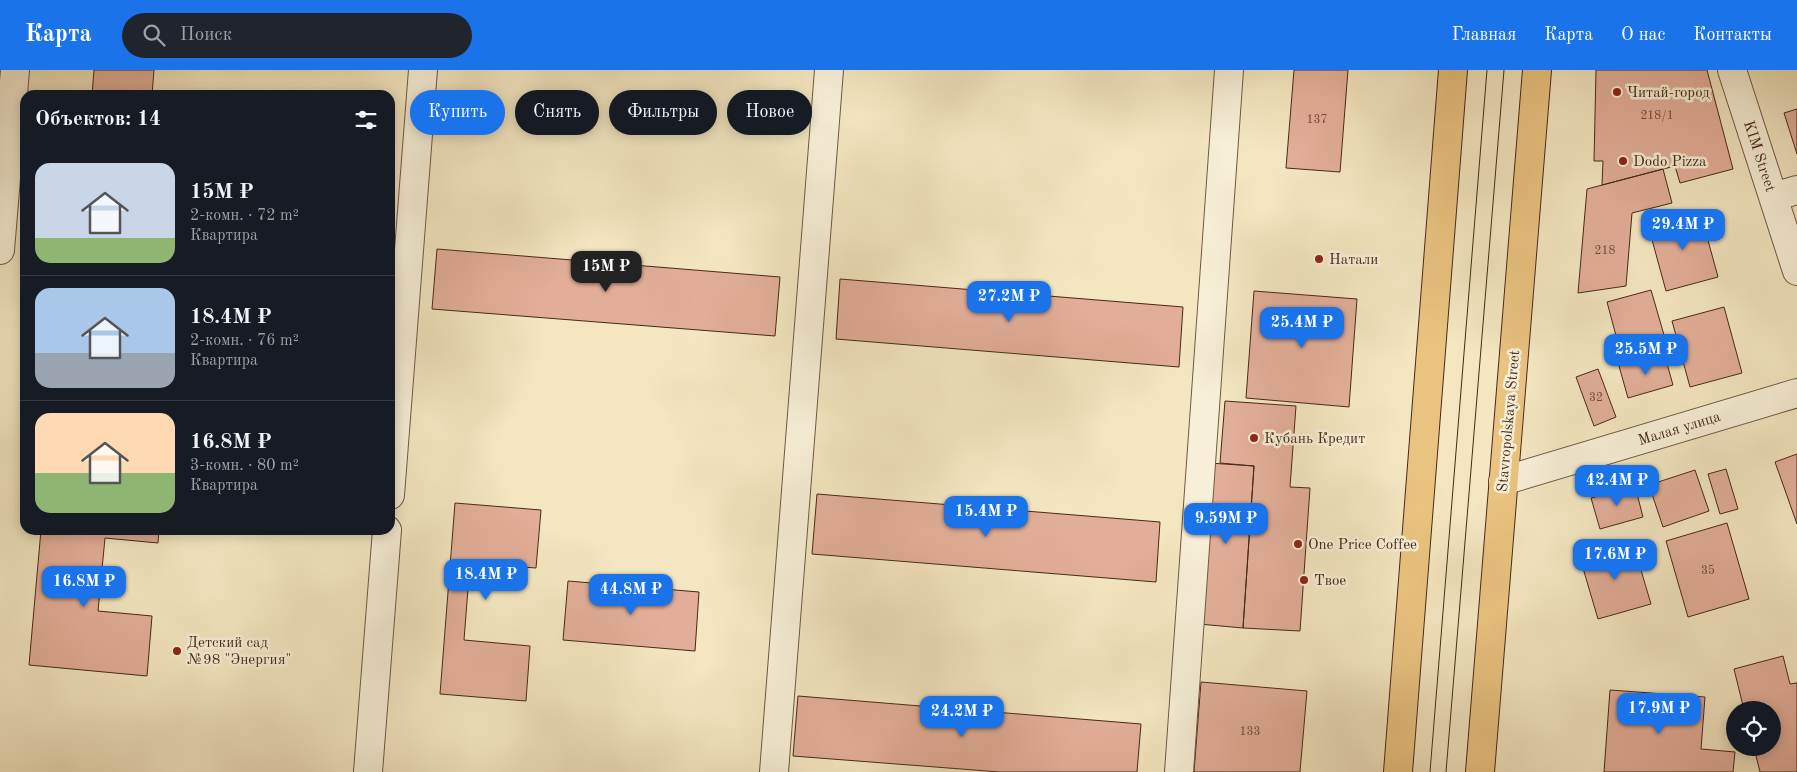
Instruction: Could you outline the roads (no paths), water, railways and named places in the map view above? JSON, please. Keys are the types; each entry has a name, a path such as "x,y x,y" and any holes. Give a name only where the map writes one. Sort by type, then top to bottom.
{"main road":[{"path":"1398,772 1453,70"},
{"name":"Stavropolskaya Street","path":"1480,772 1537,70"}],"street":[{"path":"0,250 15,70"},
{"path":"395,431 423,70"},
{"path":"774,772 829,70"},
{"path":"1179,772 1230,70"},
{"name":"KIM Street","path":"1732,70 1785,194 1797,272"},
{"name":"Малая улица","path":"1503,481 1797,393"},
{"path":"368,772 387,535"}],"tram line":[{"path":"1430,772 1487,70"},
{"path":"1446,772 1504,70"}],"place":[{"name":"Читай-город","path":"1617,92"},
{"name":"Dodo Pizza","path":"1623,161"},
{"name":"Натали","path":"1319,259"},
{"name":"Кубань Кредит","path":"1254,438"},
{"name":"One Price Coffee","path":"1298,544"},
{"name":"Твое","path":"1304,580"},
{"name":"Детский сад №98 \"Энергия\"","path":"177,651"}]}
